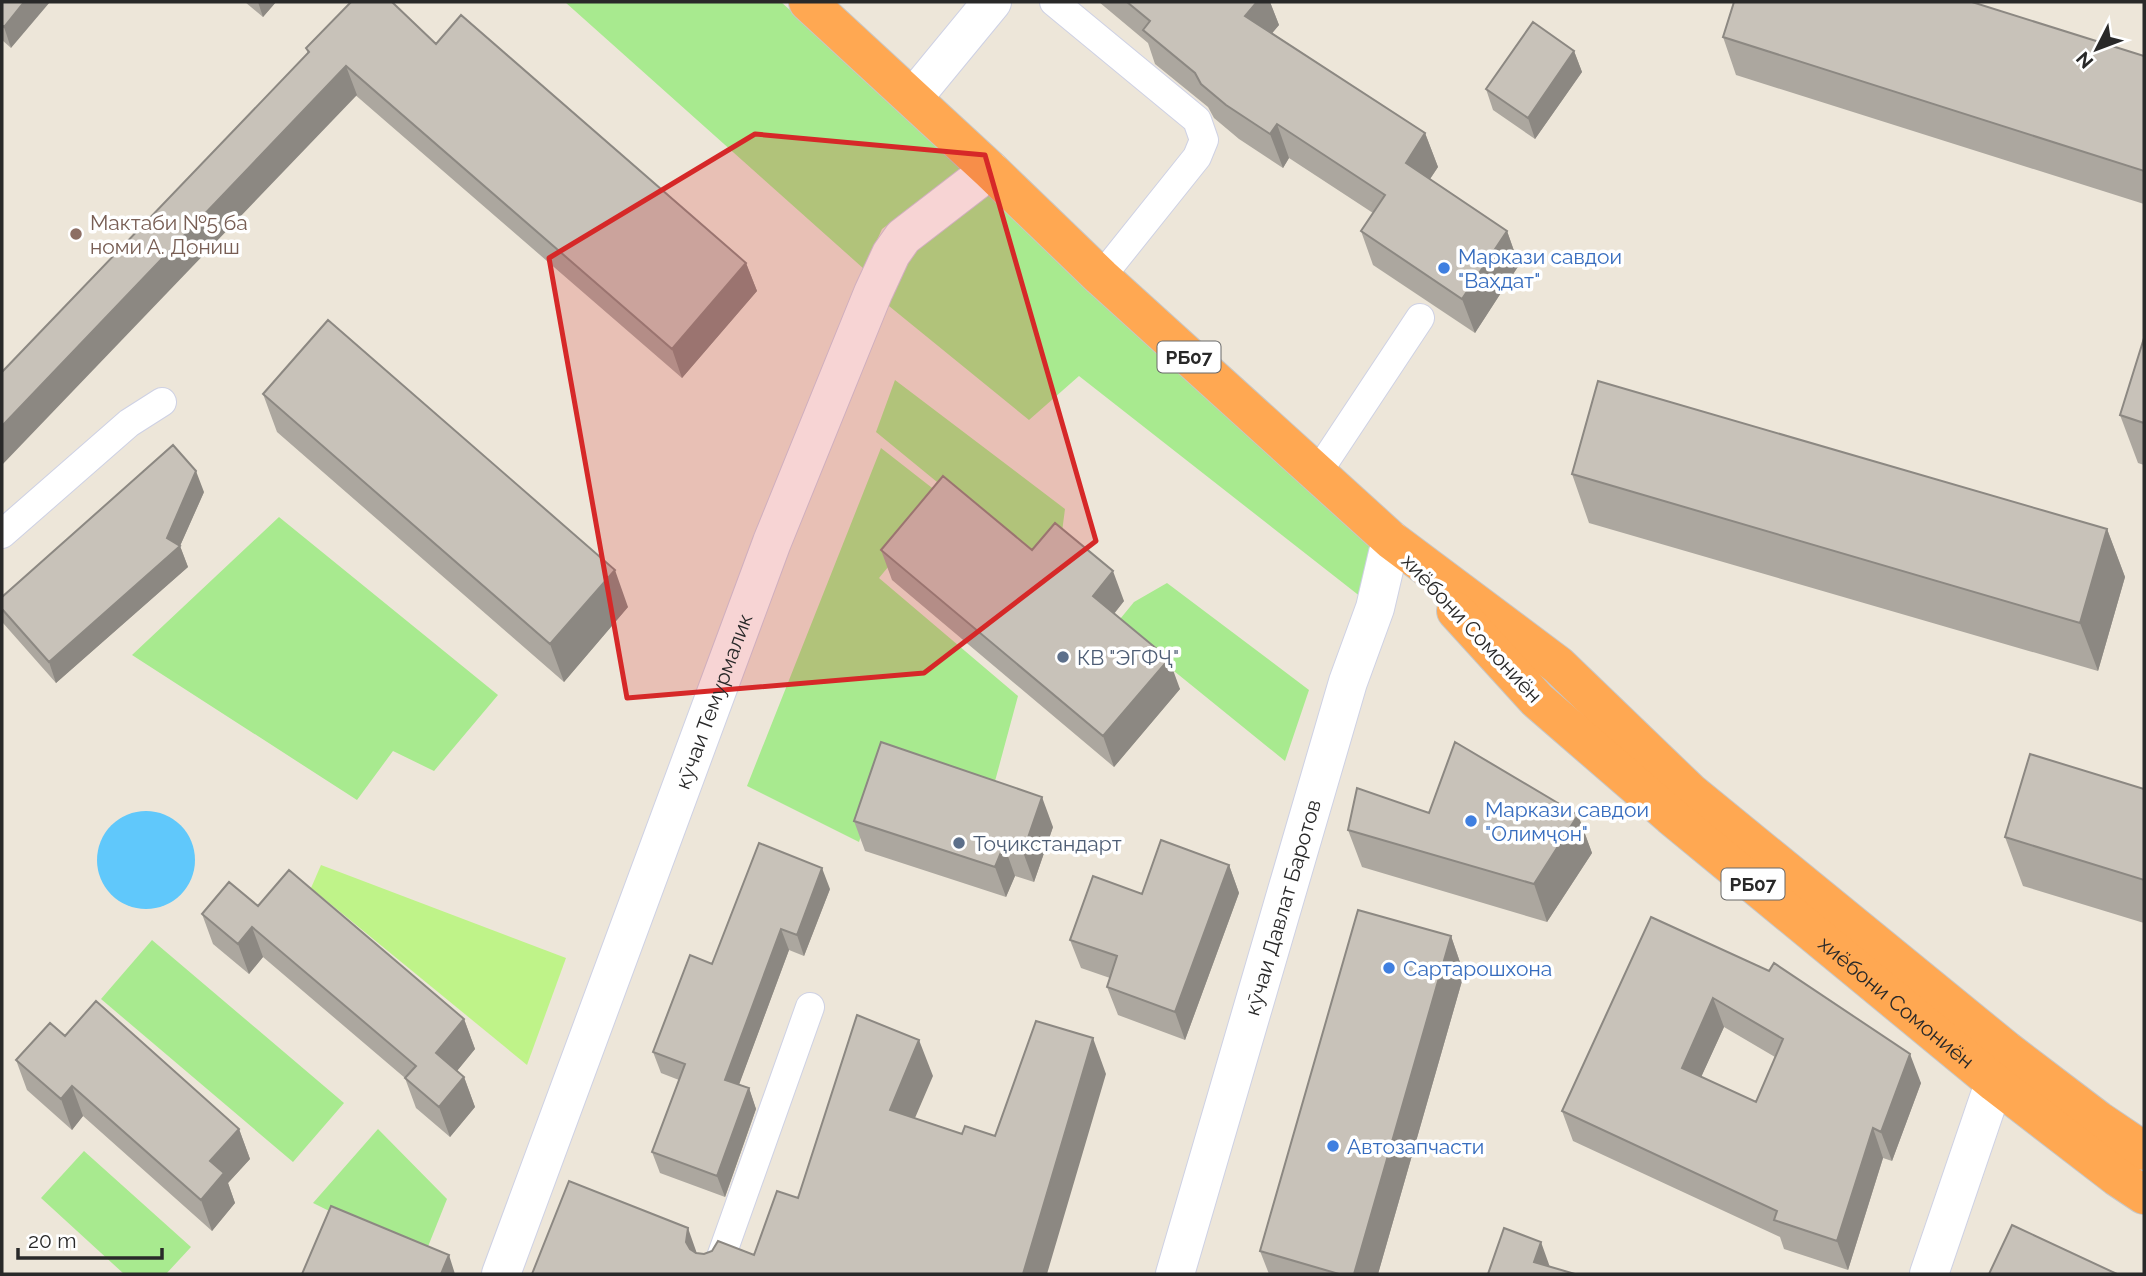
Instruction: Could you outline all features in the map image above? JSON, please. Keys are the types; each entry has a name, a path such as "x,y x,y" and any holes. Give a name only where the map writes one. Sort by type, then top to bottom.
{"highway":[{"name":"РБ07","path":"808,2 1101,277 1391,540"},
{"name":"хиёбони Сомониён","path":"1391,540 1558,666 1690,792 2000,1067 2117,1177 2144,1195"},
{"name":"хиёбони Сомониён","path":"2000,1067 2098,1120 2144,1151"}],"street":[{"path":"913,98 992,2"},
{"name":"кӯчаи Темурмалик","path":"501,1274 772,542 873,293 891,254 903,237 990,170"},
{"name":"кӯчаи Давлат Баротов","path":"1175,1274 1348,682 1375,608 1391,540"},
{"path":"1930,1274 2000,1067"}],"lane":[{"path":"1054,2 1197,120 1204,140 1197,157 1101,277"},
{"path":"1317,475 1420,318"},
{"path":"2,534 129,423 162,402"},
{"path":"715,1274 810,1007"}],"highlighted area":[{"path":"755,134 985,155 1096,541 924,673 627,698 549,258"}],"green space":[{"path":"565,2 781,2 967,167 882,229 864,269"},
{"path":"990,170 1391,540 1375,608 1079,376 1029,420 873,293"},
{"path":"895,380 1065,509 1060,547 1042,568 876,432"},
{"path":"881,448 945,498 879,578 1018,696 991,796 886,760 859,842 747,786"},
{"path":"279,517 498,695 434,771 393,751 357,800 132,655"},
{"path":"1167,583 1309,690 1285,761 1116,624 1134,602"},
{"path":"321,865 566,958 527,1065 311,888"},
{"path":"152,940 344,1103 293,1162 101,999"},
{"path":"378,1129 447,1199 417,1274 386,1239 313,1203"},
{"path":"84,1151 191,1247 166,1274 124,1274 41,1198"}],"water":[{"path":"146,811 165,815 180,826 191,841 195,860 191,879 180,894 165,905 146,909 127,905 112,894 101,879 97,860 101,841 112,826 127,815"}],"building":[{"path":"2,2 24,2 4,27 2,25"},
{"path":"351,2 392,2 436,44 461,15 746,263 672,349 346,66 2,426 2,372 309,52 306,48"},
{"path":"1127,2 1257,2 1245,16 1425,133 1406,163 1507,231 1462,299 1361,231 1385,195 1277,124 1270,134 1226,105 1201,84 1195,73 1143,30 1150,21"},
{"path":"1734,2 1972,2 2144,56 2144,171 1723,37"},
{"path":"1533,22 1574,51 1528,118 1486,89"},
{"path":"328,320 615,570 550,644 263,394"},
{"path":"2144,338 2144,423 2120,415"},
{"path":"1598,381 2107,529 2080,623 1572,474"},
{"path":"173,445 196,471 167,538 180,546 49,662 2,609 2,597"},
{"name":"КВ \"ЭГФҶ\"","path":"943,476 1032,550 1055,523 1113,571 1093,596 1169,659 1103,736 881,550"},
{"path":"881,742 1042,797 1023,852 1004,845 995,867 854,821"},
{"path":"1455,742 1578,815 1534,884 1348,830 1357,788 1429,813"},
{"path":"2030,754 2144,789 2144,880 2005,837"},
{"path":"1161,840 1229,865 1175,1012 1107,987 1117,956 1070,940 1093,876 1142,894"},
{"path":"759,843 822,868 797,935 781,929 725,1080 749,1088 717,1176 652,1152 685,1064 653,1052 690,955 712,964"},
{"path":"289,870 464,1019 436,1053 464,1077 439,1107 405,1078 416,1066 252,927 238,944 202,914 229,882 258,906"},
{"path":"1358,910 1451,936 1354,1274 1339,1274 1260,1251"},
{"path":"1651,917 1769,971 1774,963 1910,1054 1881,1132 1873,1128 1837,1241 1774,1220 1777,1211 1562,1111","holes":["1713,998 1783,1039 1756,1102 1682,1068"]},
{"path":"96,1001 239,1129 210,1161 224,1173 201,1200 72,1086 61,1099 16,1060 50,1023 65,1036"},
{"path":"857,1015 919,1040 890,1110 962,1134 965,1126 995,1136 1036,1021 1093,1038 1023,1274 532,1274 569,1181 688,1228 686,1242 696,1253 712,1251 718,1241 754,1255 777,1191 798,1198"},
{"path":"331,1206 449,1255 441,1274 302,1274"},
{"path":"2012,1225 2117,1274 1989,1274"},
{"path":"1504,1228 1541,1242 1534,1262 1575,1274 1488,1274"}],"place":[{"name":"Мактаби №5 ба номи А. Дониш","path":"76,234"},
{"name":"Маркази савдои \"Ваҳдат\"","path":"1444,268"},
{"name":"КВ \"ЭГФҶ\"","path":"1063,657"},
{"name":"Маркази савдои \"Олимҷон\"","path":"1471,821"},
{"name":"Тоҷикстандарт","path":"959,843"},
{"name":"Сартарошхона","path":"1389,968"},
{"name":"Автозапчасти","path":"1333,1146"}]}
